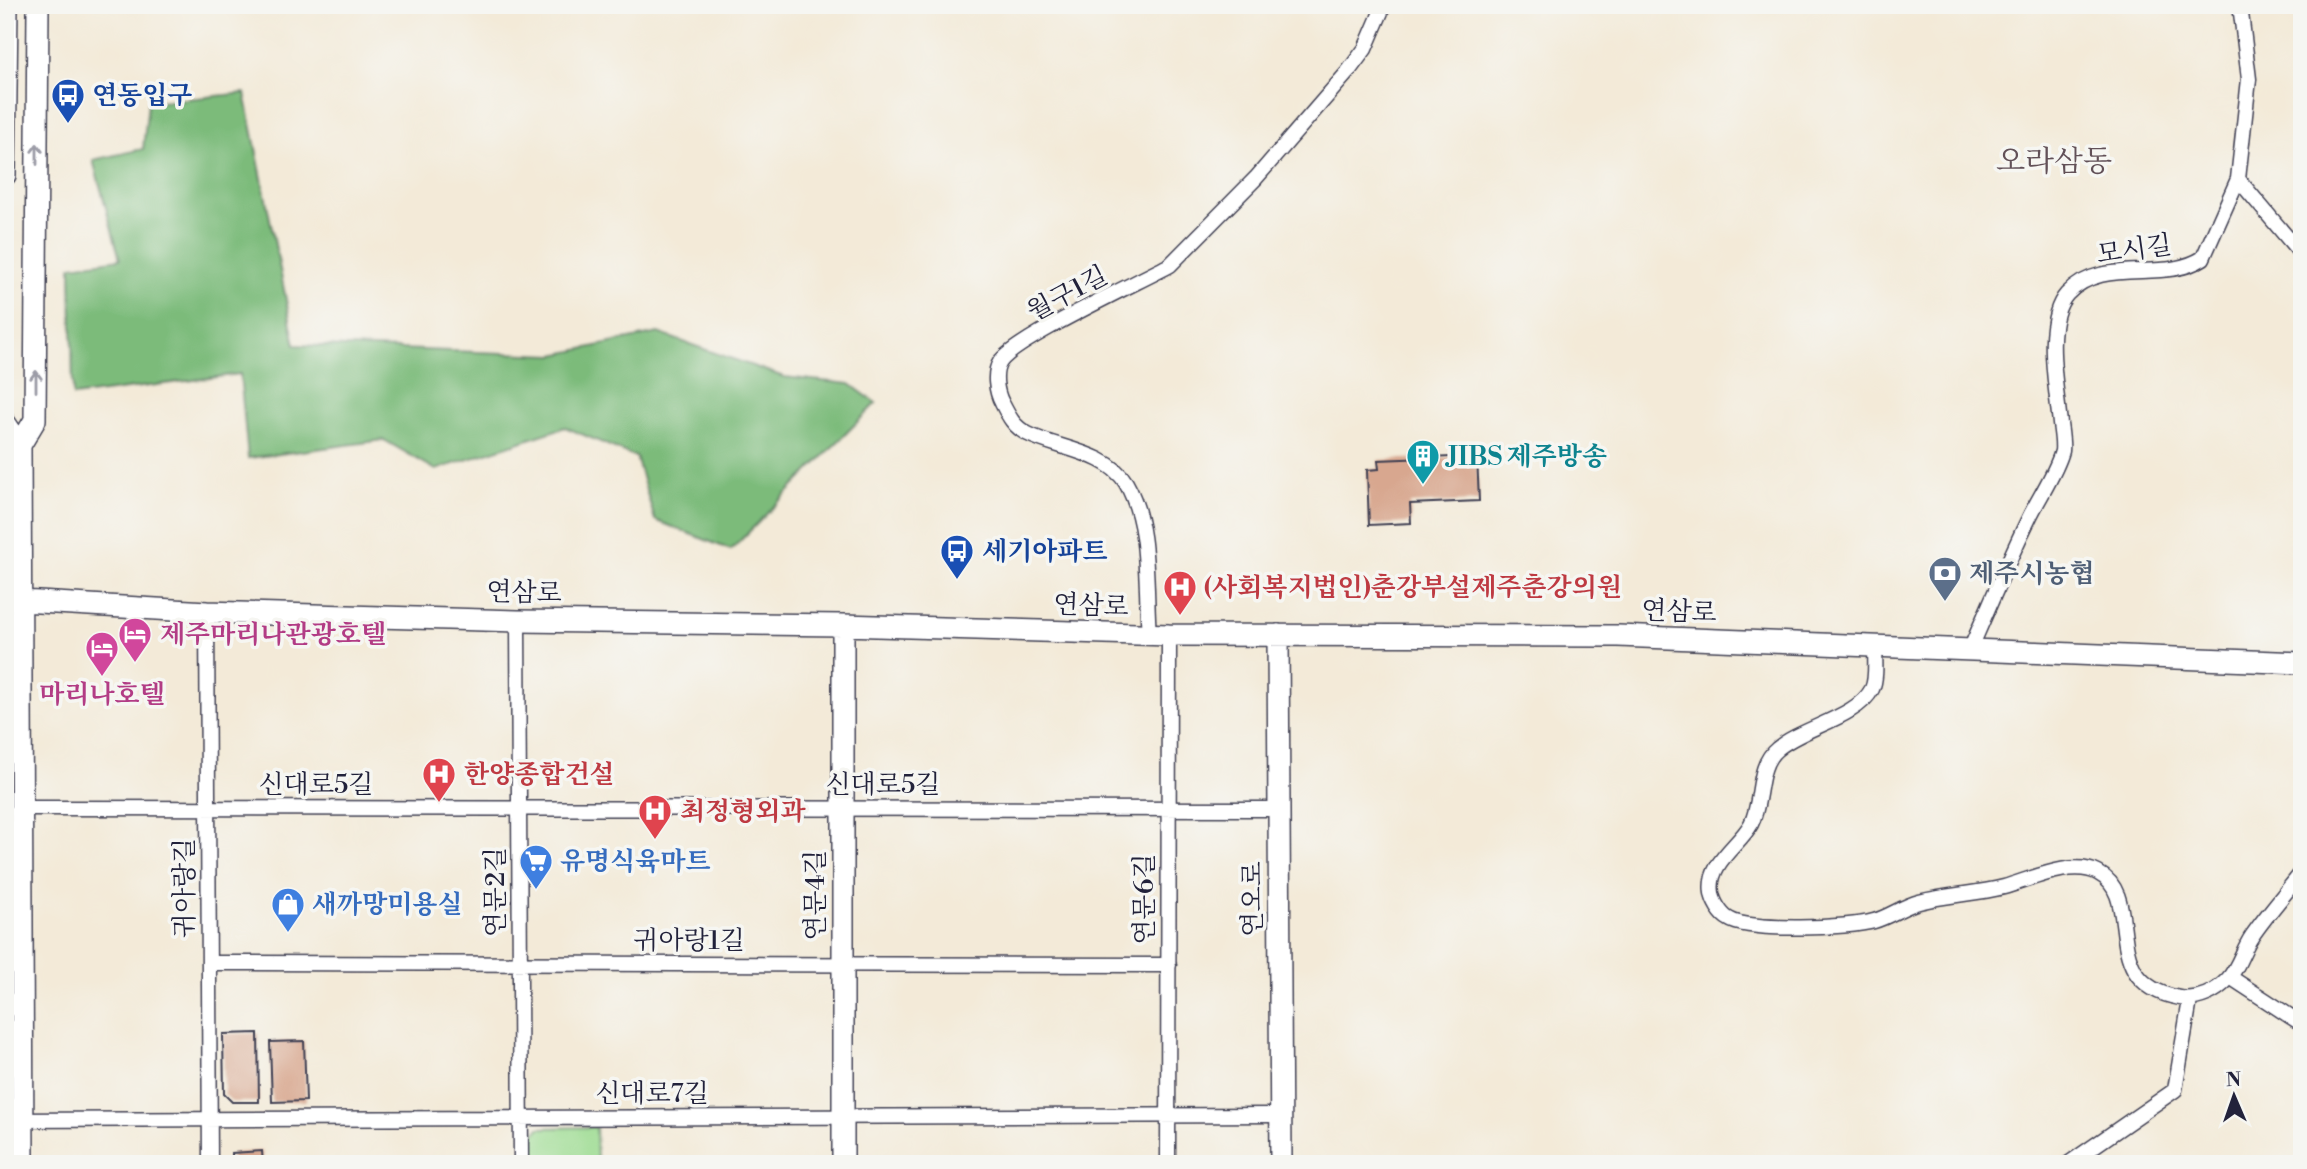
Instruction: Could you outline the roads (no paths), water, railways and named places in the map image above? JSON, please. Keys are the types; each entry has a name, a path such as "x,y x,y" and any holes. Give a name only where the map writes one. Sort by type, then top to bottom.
{"main road":[{"path":"5,175 7,5"},
{"path":"23,1164 14,1120 13,965 24,808 13,600 20,446 35,420 38,5"},
{"path":"5,423 20,446"},
{"name":"연삼로","path":"13,600 207,612 518,621 843,625 1159,635 1618,636 2302,663"},
{"name":"연문4길","path":"843,625 843,1164"},
{"name":"연오로","path":"1278,635 1281,1164"}],"street":[{"name":"월구1길","path":"1159,635 1136,507 1126,482 1113,468 1029,435 1014,426 999,398 996,380 999,363 1009,353 1051,328 1170,265 1186,252 1256,178 1347,73 1365,49 1384,5"},
{"name":"모시길","path":"1970,650 2062,450 2054,345 2057,308 2068,293 2099,276 2133,269 2172,269 2191,265 2203,258 2238,178 2249,79 2239,5"},
{"path":"2238,178 2302,255"},
{"name":"귀아랑길","path":"207,612 210,1164"},
{"name":"연문2길","path":"518,621 521,1164"},
{"name":"연문6길","path":"1159,635 1169,810 1168,1164"},
{"path":"1875,646 1873,688 1861,702 1774,750 1765,764 1756,813 1749,827 1727,852 1715,872 1711,891 1716,905 1729,919 1745,925 1800,928 1873,922 1918,902 1984,892 2062,871 2083,869 2099,873 2112,888 2122,909 2127,955 2135,972 2151,988 2190,1000 2213,992 2230,977 2251,938 2302,872"},
{"name":"신대로5길","path":"24,808 1280,810"},
{"name":"귀아랑1길","path":"209,963 1169,965"},
{"path":"2230,977 2302,1024"},
{"path":"2068,1164 2175,1090 2190,1000"},
{"name":"신대로7길","path":"14,1120 1281,1115"}],"place":[{"name":"연동입구","path":"68,125"},
{"name":"JIBS 제주방송","path":"1423,486"},
{"name":"세기아파트","path":"957,581"},
{"name":"제주시농협","path":"1945,603"},
{"name":"(사회복지법인)춘강부설제주춘강의원","path":"1180,617"},
{"name":"제주마리나관광호텔","path":"135,664"},
{"name":"마리나호텔","path":"102,678"},
{"name":"한양종합건설","path":"439,804"},
{"name":"최정형외과","path":"655,841"},
{"name":"유명식육마트","path":"536,891"},
{"name":"새까망미용실","path":"288,934"}],"district":[{"name":"오라삼동","path":"2054,161"}]}
